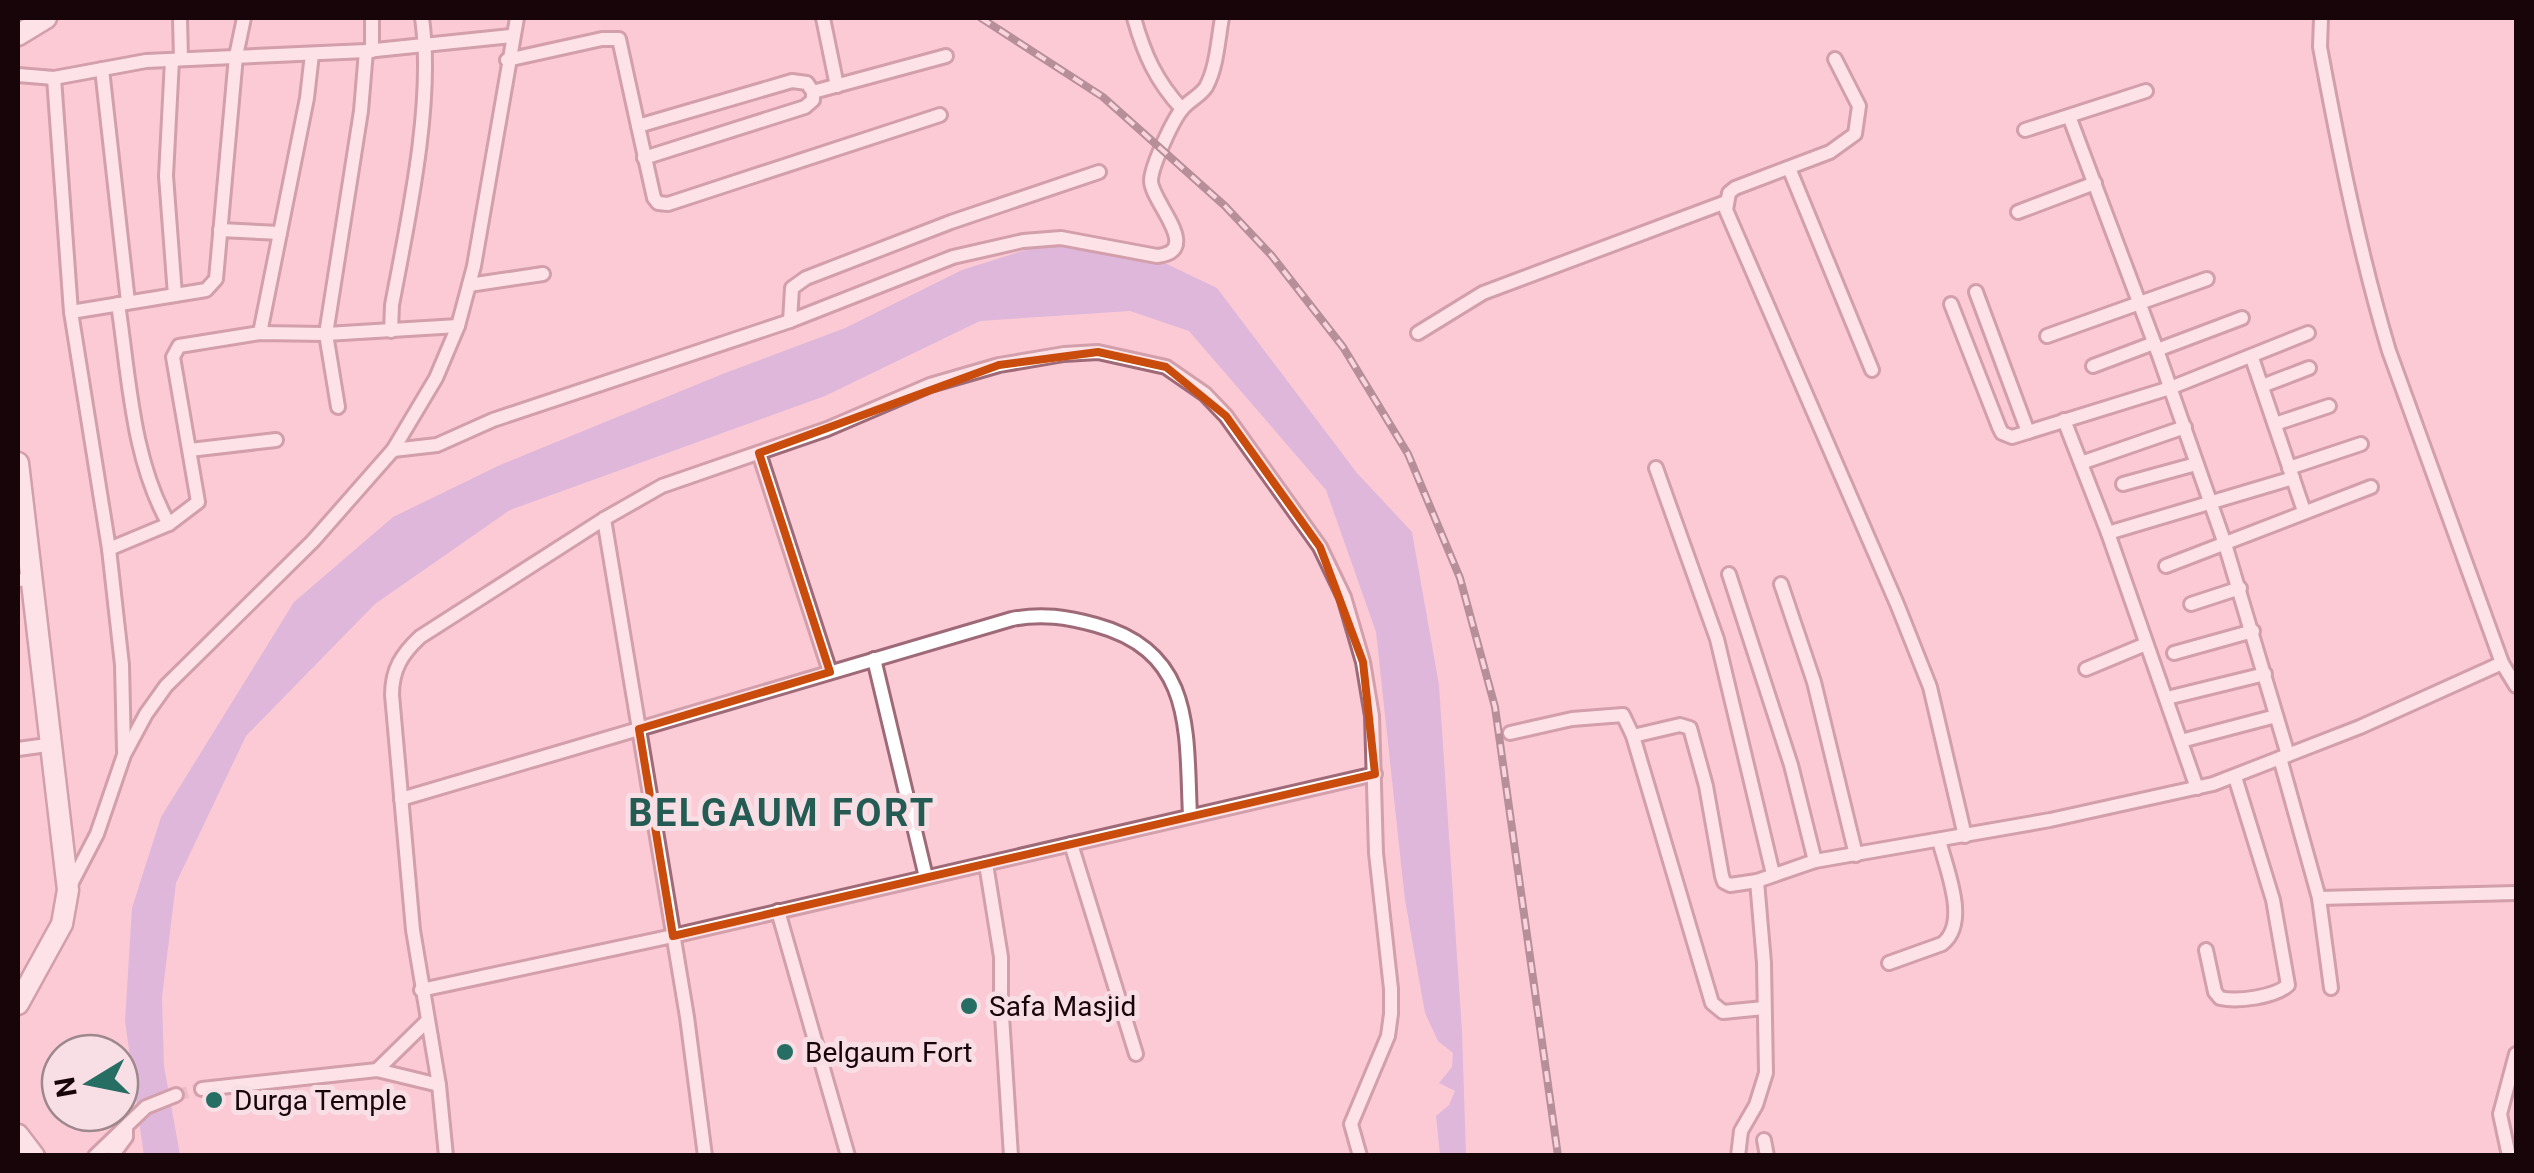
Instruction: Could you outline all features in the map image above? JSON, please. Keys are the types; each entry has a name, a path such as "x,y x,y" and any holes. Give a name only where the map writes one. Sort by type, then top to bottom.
{"main road":[{"path":"18,35 46,18"},
{"path":"18,463 62,895 62,924 18,1004"},
{"path":"18,572 62,895 18,980"},
{"path":"18,1135 34,1156"}],"street":[{"path":"175,295 166,176 180,18"},
{"path":"71,312 212,286 216,278 236,56 244,18"},
{"path":"338,407 326,334 372,18"},
{"path":"391,331 425,89 422,18"},
{"path":"62,895 97,834 124,755 166,686 313,541 394,450 436,378 458,326 469,285 516,18"},
{"path":"822,18 838,86"},
{"path":"1134,18 1151,68 1182,109"},
{"path":"394,450 437,444 545,402 790,321 953,257 1060,238 1157,256 1170,253 1176,247 1176,238 1154,195 1151,177 1182,109 1208,84 1222,18"},
{"path":"2321,18 2323,66 2354,221 2376,306 2502,662 2516,686"},
{"path":"18,75 54,78 176,59 369,51 511,36"},
{"path":"507,60 618,39 658,203 668,204 940,115"},
{"path":"260,333 307,98 312,54"},
{"path":"813,92 946,56"},
{"path":"1835,59 1858,106 1855,134 1830,152 1734,188 1726,202 1729,220 1930,686 1965,836"},
{"path":"102,69 122,303 144,460 153,495 169,524"},
{"path":"54,78 71,312 122,665 124,755"},
{"path":"638,126 792,81 806,83 813,92"},
{"path":"644,158 805,107 813,92"},
{"path":"2025,130 2146,92"},
{"path":"2069,116 2156,347 2240,588 2276,716 2319,898 2330,988"},
{"path":"1789,168 1872,370"},
{"path":"790,321 792,288 806,278 951,222 1100,172"},
{"path":"2018,212 2095,183"},
{"path":"1418,333 1483,294 1726,202"},
{"path":"220,230 280,233"},
{"path":"469,285 543,274"},
{"path":"2047,336 2207,279"},
{"path":"1976,292 2028,432"},
{"path":"1951,304 2002,433 2012,438 2170,388 2308,333"},
{"path":"2093,366 2242,318"},
{"path":"108,549 169,524 198,502 174,350 196,342 260,333 326,334 458,326"},
{"path":"446,1156 439,1086 421,990 401,799 392,681 396,664 406,650 420,637 604,519 662,486 759,453 930,385 999,365 1098,352 1166,367 1205,394 1226,416 1320,547 1344,597 1363,662 1372,716 1376,853 1392,989 1388,1036 1351,1124 1360,1156"},
{"path":"2252,358 2304,511"},
{"path":"2262,386 2309,368"},
{"path":"2275,424 2329,406"},
{"path":"2064,420 2198,788"},
{"path":"2081,463 2185,428"},
{"path":"190,450 276,440"},
{"path":"2108,534 2212,505 2360,444"},
{"path":"759,453 830,672"},
{"path":"2123,484 2196,464"},
{"path":"1656,468 1717,639 1773,874"},
{"path":"2166,566 2371,487"},
{"path":"604,519 705,1156"},
{"path":"1729,574 1791,765 1815,861"},
{"path":"1781,584 1814,682 1856,854"},
{"path":"2191,604 2240,588"},
{"path":"401,799 874,659 1030,615 1047,614 1131,638 1150,650 1166,668 1182,706 1190,816"},
{"path":"2174,653 2252,632"},
{"path":"2086,668 2146,644"},
{"path":"874,659 926,877"},
{"path":"1633,736 1680,725 1690,728 1706,786 1724,882 1730,885 1757,882 1815,861 1965,836 2198,788 2360,727 2502,662"},
{"path":"2168,698 2265,674"},
{"path":"1510,733 1572,718 1616,713 1626,718 1712,1003 1723,1012 1764,1008"},
{"path":"2181,741 2276,716"},
{"path":"18,749 40,746"},
{"path":"421,990 1375,774"},
{"path":"2206,950 2220,998 2233,1000 2282,990 2288,984 2273,900 2235,777"},
{"path":"1889,963 1942,944 1953,929 1954,901 1939,840"},
{"path":"1070,844 1136,1054"},
{"path":"986,864 1002,957 1011,1156"},
{"path":"1738,1156 1741,1131 1756,1105 1766,1074 1757,882"},
{"path":"2319,898 2516,893"},
{"path":"778,911 848,1156"},
{"path":"377,1070 427,1021"},
{"path":"2508,1156 2500,1114 2516,1054"},
{"path":"202,1090 377,1070 439,1086"},
{"path":"140,1113 173,1096"},
{"path":"95,1156 116,1133"},
{"path":"112,1156 126,1133"},
{"path":"1764,1140 1767,1156"}],"highlighted area":[{"path":"1098,352 1166,367 1226,416 1320,547 1363,662 1375,774 673,936 639,729 830,672 759,453 999,365"}],"shaded area":[{"path":"1119,241 1217,288 1357,473 1412,532 1439,685 1462,1031 1466,1155 1440,1155 1436,1116 1449,1105 1455,1091 1439,1083 1452,1067 1453,1053 1438,1041 1425,1013 1405,900 1376,632 1326,490 1189,331 1130,311 980,321 825,396 510,510 375,604 246,736 176,883 162,997 164,1066 180,1155 144,1156 140,1128 140,1033 127,1033 125,1021 132,908 161,817 294,602 393,517 500,465 845,328 962,270 1038,246"}],"tunnel":[{"path":"176,1095 202,1089"}],"railway":[{"path":"981,18 1103,97 1225,206 1272,256 1343,347 1408,454 1460,578 1495,707 1558,1156"}],"place":[{"name":"Safa Masjid","path":"969,1006"},
{"name":"Belgaum Fort","path":"785,1052"},
{"name":"Durga Temple","path":"214,1100"}],"district":[{"name":"BELGAUM FORT","path":"782,813"}]}
